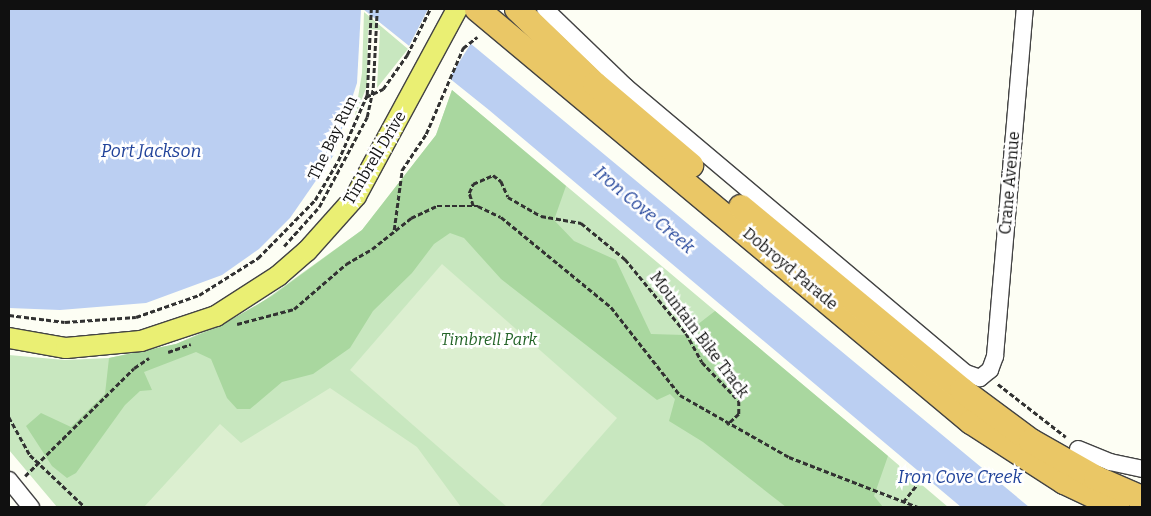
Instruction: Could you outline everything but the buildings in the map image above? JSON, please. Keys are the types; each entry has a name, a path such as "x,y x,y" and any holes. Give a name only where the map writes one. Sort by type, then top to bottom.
{"highway":[{"name":"Dobroyd Parade","path":"477,9 970,422 1064,482 1117,507"},
{"name":"Dobroyd Parade","path":"517,9 595,84 962,390 1031,440 1096,478 1142,498"}],"main road":[{"name":"Timbrell Drive","path":"9,338 66,348 141,341 216,316 248,297 307,251 356,196 426,70 455,12"}],"street":[{"name":"Dobroyd Parade","path":"545,9 625,86 966,373 972,377 986,374"},
{"name":"Crane Avenue","path":"986,374 995,356 1025,9"},
{"path":"1078,449 1110,462 1142,468"},
{"path":"11,482 31,507"}],"path":[{"name":"The Bay Run","path":"9,315 65,322 136,317 180,304 240,272 277,242 315,200 338,161 366,97 371,9"},
{"path":"279,251 318,207 335,182 367,117 372,97 377,9"},
{"path":"366,97 372,97 383,89 407,55 430,9"},
{"path":"393,232 402,170 426,134 444,87 463,48 477,37"},
{"name":"Mountain Bike Track","path":"473,206 469,193 473,184 493,175 501,182 508,197 541,216 581,224 625,259 686,333 702,362 739,401 738,414 727,425"},
{"path":"230,327 294,309 346,264 393,232 437,206 473,206 501,217 547,258 578,277 612,307 680,395 727,425 838,479 918,507"},
{"path":"11,482 40,464 50,449 134,368 150,357 200,340"},
{"path":"986,374 1045,418 1078,449"},
{"path":"9,418 30,455 85,507"},
{"path":"903,502 917,485"}],"green space":[{"path":"364,12 408,49 377,88 380,30 368,29 367,86 355,116 362,73"},
{"name":"Timbrell Park","path":"452,90 948,507 57,507 9,450 9,355 65,360 109,358 176,344 248,312 362,230 436,135"},
{"path":"452,90 566,186 554,220 574,241 616,260 651,334 684,335 715,311 888,456 874,496 883,507 786,507 703,442 669,421 675,399 670,394 657,400 501,279 464,238 450,233 434,244 412,273 373,311 350,348 313,374 282,382 250,409 237,409 227,398 211,359 196,352 144,372 152,390 140,391 125,405 76,473 67,478 52,466 26,426 41,413 71,427 105,394 109,358 176,344 220,326 272,296 362,230 436,135"},
{"path":"442,264 617,418 539,507 507,507 350,370"},
{"path":"330,388 417,447 461,507 144,507 220,424 241,443"}],"water":[{"name":"Port Jackson","path":"9,9 361,9 357,83 333,156 290,218 259,249 222,275 146,303 60,310 9,308"},
{"name":"Iron Cove Creek","path":"363,9 429,9 1029,507 961,507 489,110"}],"pier":[{"path":"428,9 433,9 473,40 448,80 408,48"}]}
